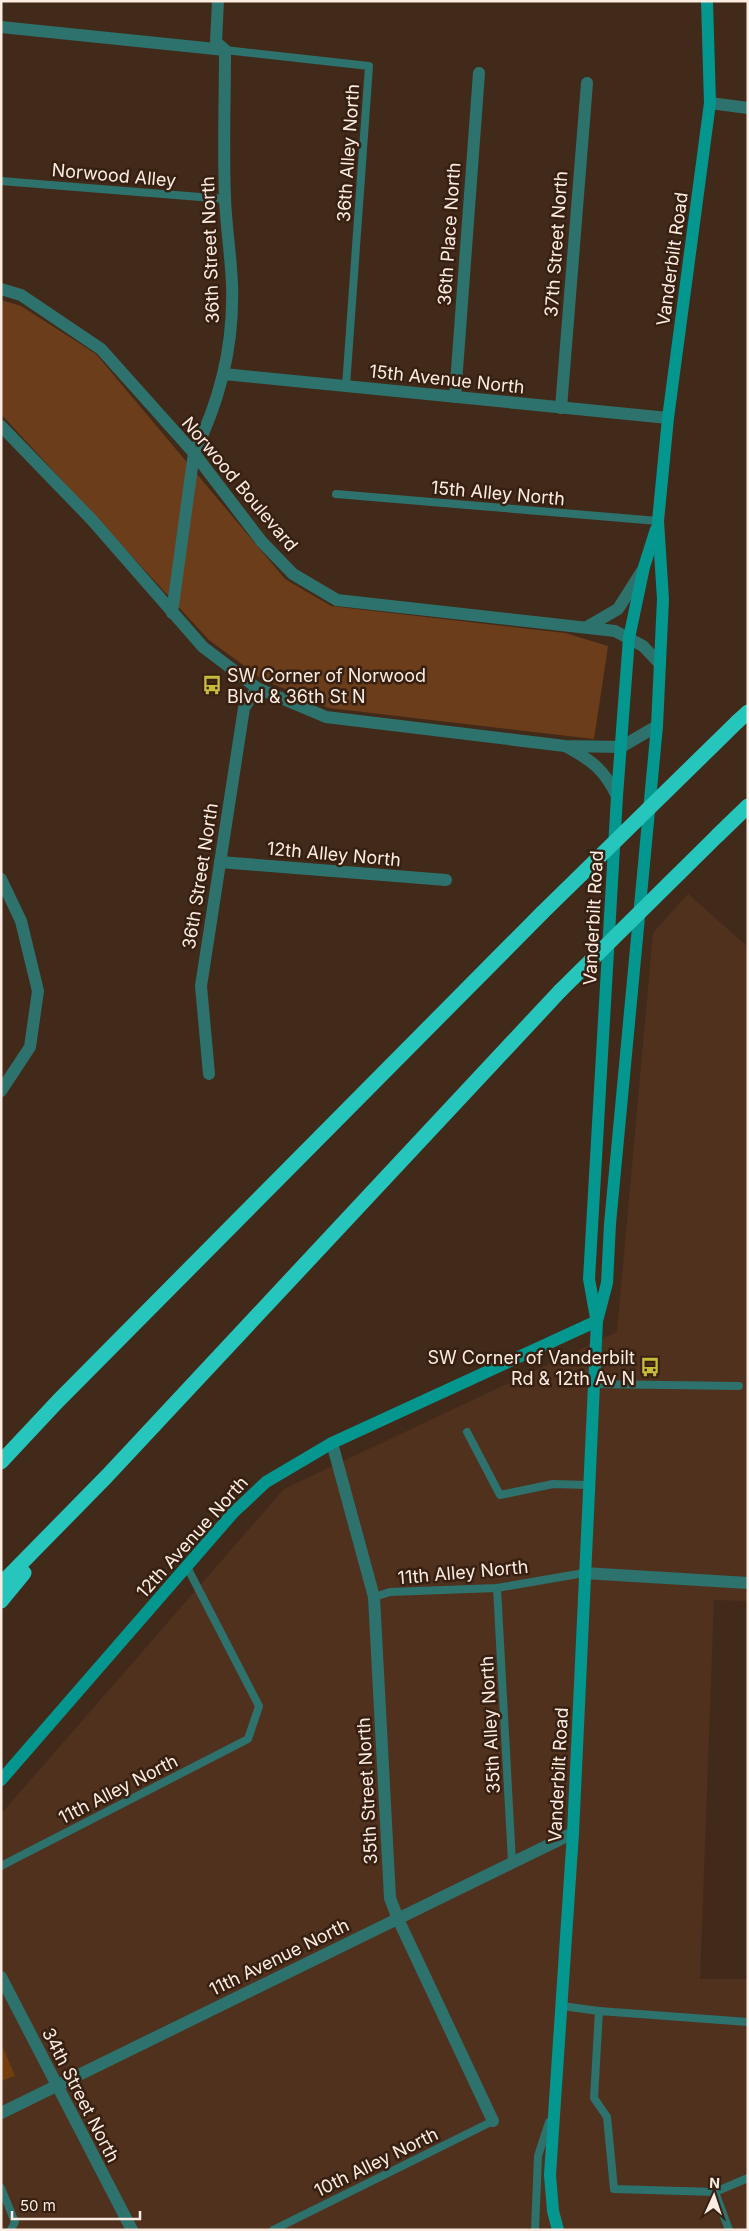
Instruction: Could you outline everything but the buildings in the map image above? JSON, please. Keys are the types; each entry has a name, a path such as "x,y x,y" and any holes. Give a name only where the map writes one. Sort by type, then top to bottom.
{"highway":[{"path":"1,1462 58,1401 542,913 742,717"},
{"path":"1,1584 107,1476 560,991 748,806"},
{"path":"1,1447 58,1401"},
{"path":"1,1601 107,1476"}],"street":[{"name":"36th Street North","path":"172,614 194,453 224,374 232,325 232,283 225,199 225,50 216,42 218,1"},
{"name":"Vanderbilt Road","path":"558,2230 553,2211 550,2176 573,1833 597,1321 607,1283 610,1224 657,726 663,599 658,521 668,418 710,103 707,1"},
{"path":"1,27 225,50"},
{"name":"36th Place North","path":"455,397 479,73"},
{"name":"37th Street North","path":"561,408 587,83"},
{"path":"710,103 748,108"},
{"name":"Norwood Boulevard","path":"1,289 21,295 101,350 194,453 262,542 293,574 337,600 615,631 643,646 660,664"},
{"name":"15th Avenue North","path":"224,374 668,418"},
{"path":"1,426 98,526 172,614 203,647 257,688 326,717 565,746 621,747 657,726"},
{"name":"Vanderbilt Road","path":"597,1321 589,1278 617,796 629,638 644,567 658,521"},
{"path":"587,627 618,609 644,567"},
{"name":"36th Street North","path":"209,1074 202,986 244,708 257,688"},
{"path":"565,746 587,758 602,770 617,796"},
{"name":"12th Alley North","path":"220,862 446,880"},
{"path":"1,879 21,921 38,991 30,1046 1,1091"},
{"name":"12th Avenue North","path":"1,1780 233,1513 266,1482 332,1443 597,1321"},
{"name":"35th Street North","path":"332,1443 374,1597 390,1898 398,1919 493,2121"},
{"path":"584,1573 748,1583"},
{"name":"11th Avenue North","path":"1,2113 573,1833"},
{"name":"34th Street North","path":"1,1977 132,2230"}],"lane":[{"name":"36th Alley North","path":"225,50 369,66 346,386"},
{"name":"Norwood Alley","path":"1,181 225,199"},
{"name":"15th Alley North","path":"336,494 658,521"},
{"path":"593,1384 740,1386"},
{"path":"467,1432 500,1495 553,1484 588,1485"},
{"name":"11th Alley North","path":"1,1866 248,1739 259,1706 187,1566"},
{"name":"11th Alley North","path":"374,1597 390,1592 498,1588 584,1573"},
{"name":"35th Alley North","path":"498,1588 512,1862"},
{"path":"562,2006 748,2022"},
{"path":"598,2010 594,2098 607,2117 614,2189 715,2192 748,2178"},
{"path":"536,2230 538,2156 555,2106"},
{"name":"10th Alley North","path":"273,2230 493,2121"},
{"path":"1,2188 15,2222 11,2230"},
{"path":"715,2192 729,2230"}],"shaded area":[{"path":"1,300 21,306 96,354 285,579 331,606 565,633 608,646 594,739 329,708 262,679 209,640 1,414"},
{"path":"688,894 748,947 748,1601 714,1600 700,1979 748,1979 748,2230 1,2230 1,1814 284,1489 617,1332 653,933"}],"place":[{"name":"SW Corner of Norwood Blvd & 36th St N","path":"212,685"},
{"name":"SW Corner of Vanderbilt Rd & 12th Av N","path":"650,1367"}]}
